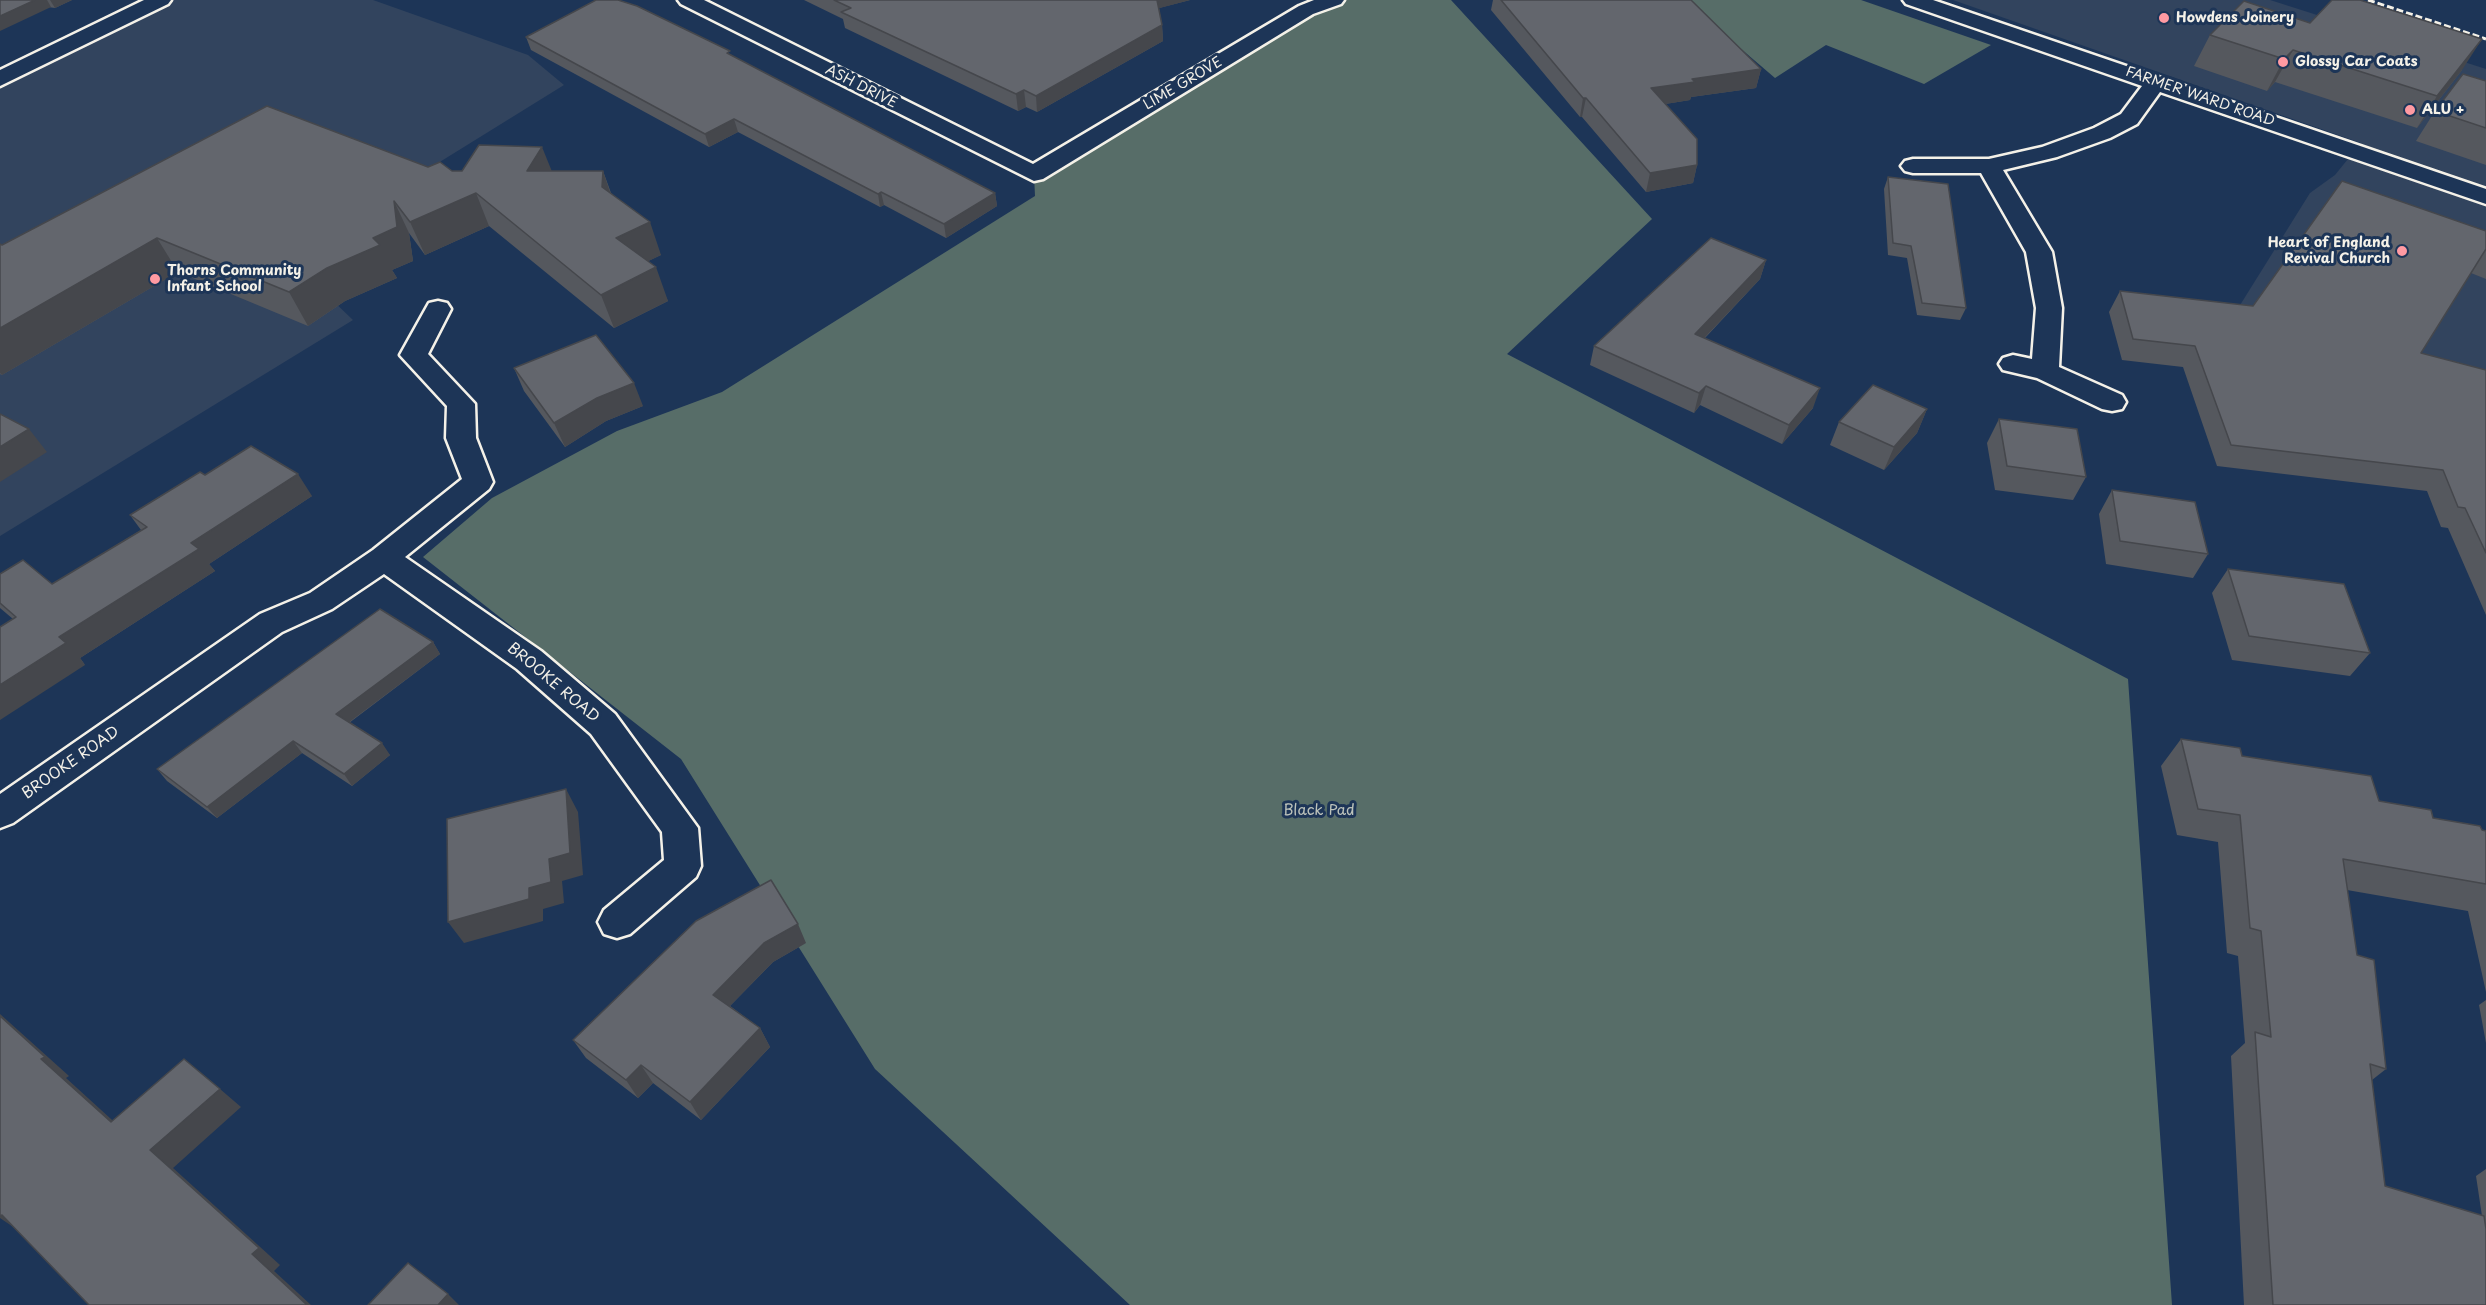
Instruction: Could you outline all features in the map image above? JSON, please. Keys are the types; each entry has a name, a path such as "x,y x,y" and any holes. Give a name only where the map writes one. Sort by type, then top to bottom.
{"street":[{"path":"0,79 161,0"},
{"name":"ASH DRIVE","path":"688,0 1034,174"},
{"path":"1282,0 1306,10"},
{"name":"LIME GROVE","path":"1034,174 1306,10 1334,0"},
{"name":"FARMER WARD ROAD","path":"1912,0 2486,197"},
{"path":"1913,166 1989,166 2049,152 2102,133 2129,119 2156,82"},
{"path":"1989,166 2039,252 2049,308 2045,371"},
{"name":"BROOKE ROAD","path":"0,813 271,622 321,601 384,558 478,482 461,438 460,404 414,355 438,309"},
{"path":"2013,364 2045,371 2112,402"},
{"name":"BROOKE ROAD","path":"384,558 529,660 603,724 680,828 683,866 617,922"}],"shaded area":[{"name":"Thorns Community Infant School","path":"161,0 373,0 528,55 564,85 430,168 267,238 353,320 0,536 0,79"},
{"path":"1953,0 2270,0 2486,69 2486,383 2222,334 2310,193 2335,175 2361,143"}],"green space":[{"name":"Black Pad","path":"1334,0 1451,0 1652,219 1507,354 2128,679 2172,1305 1130,1305 875,1069 681,759 423,557 492,498 617,431 722,392 1035,196 1034,174"},
{"path":"1684,0 1861,0 1991,45 1924,84 1826,45 1775,78"}],"building":[{"path":"0,0 35,0 0,16"},
{"path":"596,0 618,0 637,6 730,51 727,53 995,193 944,224 881,192 878,194 734,119 705,134 526,37"},
{"path":"834,0 1157,0 1162,25 1036,96 1024,90 1016,94 841,12 851,8"},
{"path":"1501,0 1691,0 1761,69 1692,79 1695,82 1651,88 1697,139 1697,165 1650,173 1586,98 1583,98"},
{"path":"2332,0 2360,0 2482,39 2437,96 2293,50 2284,59 2210,35 2244,1 2310,23"},
{"path":"2463,74 2486,81 2486,128 2435,111"},
{"path":"267,106 428,167 440,162 452,171 462,171 479,145 542,147 527,171 603,171 602,187 650,222 616,238 656,267 601,295 476,193 410,222 394,201 397,227 373,238 380,245 327,268 289,292 157,238 0,328 0,244 2,245"},
{"path":"1888,177 1948,184 1966,308 1922,303 1911,246 1893,243"},
{"path":"2342,181 2486,231 2486,249 2421,353 2486,370 2486,553 2465,508 2458,507 2443,470 2231,445 2195,346 2133,339 2120,291 2253,306"},
{"path":"1711,238 1766,260 1695,334 1820,388 1789,425 1706,386 1699,393 1594,346"},
{"path":"596,335 634,383 597,398 554,423 514,368"},
{"path":"1873,385 1927,409 1894,447 1839,422"},
{"path":"0,414 29,429 0,447"},
{"path":"1999,419 2077,429 2086,477 2007,466"},
{"path":"251,446 298,474 191,543 199,549 59,637 66,643 0,685 0,627 16,617 0,603 0,574 23,560 52,584 147,527 130,515 200,472 205,475"},
{"path":"2112,490 2195,502 2208,554 2120,541"},
{"path":"2228,569 2344,584 2370,653 2249,636"},
{"path":"380,609 433,642 336,714 382,743 344,774 293,741 207,807 157,769"},
{"path":"2181,739 2240,748 2242,756 2371,776 2379,801 2431,810 2433,818 2480,826 2486,831 2486,884 2343,859 2357,955 2374,960 2386,1069 2370,1064 2385,1186 2484,1216 2486,1305 2273,1305 2255,1032 2271,1037 2261,931 2250,928 2240,815 2198,809"},
{"path":"566,789 570,853 549,859 551,882 529,888 529,899 448,922 447,819"},
{"path":"771,880 798,924 764,943 713,995 760,1028 690,1102 641,1065 626,1080 573,1040 696,921"},
{"path":"0,1016 45,1057 41,1059 111,1122 184,1059 220,1089 150,1150 259,1248 252,1254 307,1305 89,1305 2,1215 0,1216"},
{"path":"408,1263 448,1294 438,1305 368,1305"}],"railway":[{"path":"2368,0 2486,39"}],"place":[{"name":"Howdens Joinery","path":"2164,18"},
{"name":"Glossy Car Coats","path":"2283,62"},
{"name":"ALU +","path":"2410,110"},
{"name":"Heart of England Revival Church","path":"2402,251"},
{"name":"Thorns Community Infant School","path":"155,279"}]}
